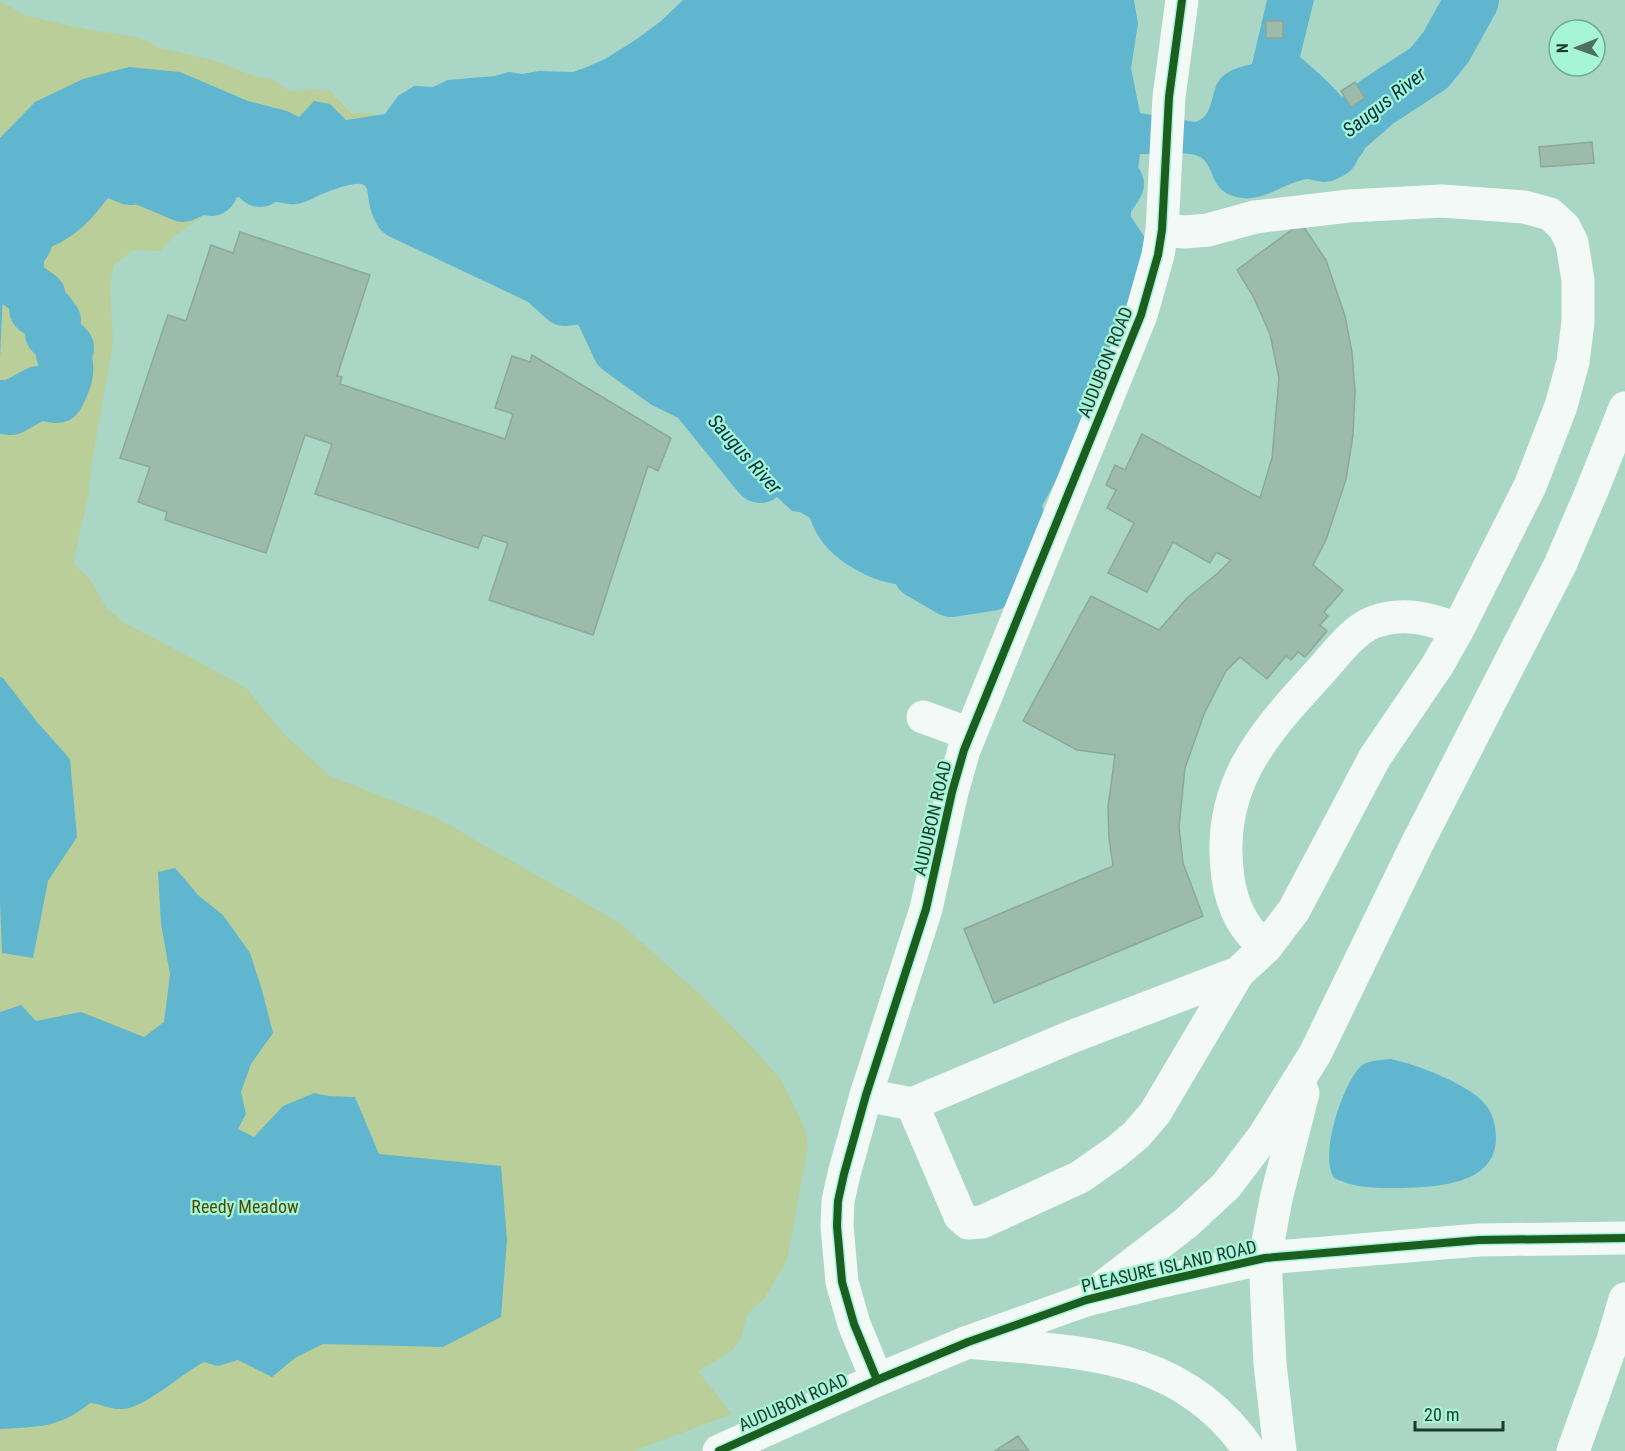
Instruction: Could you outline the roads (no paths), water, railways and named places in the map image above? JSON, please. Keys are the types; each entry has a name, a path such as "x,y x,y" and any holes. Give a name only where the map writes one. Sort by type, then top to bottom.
{"main road":[{"name":"AUDUBON ROAD","path":"719,1451 759,1444 877,1380 848,1306 839,1258 838,1201 866,1095 926,909 952,792 970,734 1141,315 1158,255 1162,230 1173,55 1182,0"},
{"path":"912,1104 960,1216 968,1223 982,1222 1040,1197 1080,1176 1136,1135 1155,1113 1238,973 1266,947 1294,910 1375,757 1437,666 1530,486 1561,406 1573,362 1578,322 1578,280 1572,243 1564,227 1550,214 1537,209 1483,202 1442,201 1349,206 1255,218 1208,230 1185,232 1162,230"},
{"path":"1086,1300 1186,1223 1226,1186 1264,1136 1315,1054 1417,844 1560,565 1592,493 1625,408"},
{"path":"1266,947 1247,930 1236,911 1225,860 1226,827 1230,806 1239,779 1253,755 1305,689 1348,642 1372,622 1415,616 1458,629"},
{"path":"922,717 970,734"},
{"path":"866,1095 912,1104 1071,1037 1238,973"},
{"path":"1280,1451 1270,1364 1265,1258 1290,1140 1315,1054"},
{"name":"PLEASURE ISLAND ROAD","path":"877,1380 968,1342 1086,1300 1265,1258 1479,1240 1625,1238"},
{"path":"1573,1451 1613,1340 1625,1299"},
{"path":"968,1342 1110,1358 1156,1372 1200,1397 1232,1427 1250,1451"}],"water":[{"path":"683,0 1134,0 1138,24 1131,68 1140,113 1195,122 1205,116 1208,111 1215,88 1221,78 1233,70 1252,64 1267,0 1314,0 1300,57 1348,104 1365,134 1365,147 1358,158 1344,167 1292,183 1264,195 1249,198 1230,195 1222,190 1207,164 1195,155 1140,154 1137,176 1123,194 1127,222 1100,337 1069,401 1062,430 1045,454 1039,471 1013,516 988,585 967,594 946,596 924,582 904,585 887,582 873,578 846,564 824,543 810,518 800,512 792,511 747,469 727,456 712,441 712,410 706,399 693,386 598,317 582,310 566,296 560,282 548,272 497,246 459,221 386,195 384,168 379,154 334,140 319,168 305,175 280,160 230,158 102,177 63,207 15,252 3,293 0,358 0,138 35,102 83,79 129,67 180,72 248,101 287,111 299,117 314,101 330,104 346,120 385,114 398,96 414,86 433,87 448,80 495,76 509,72 522,74 539,71 573,72 605,59 661,21","holes":["1266,21 1283,21 1283,38 1267,38"]},
{"path":"0,677 70,759 77,837 48,881 33,958 2,953"},
{"path":"175,868 199,896 223,915 250,953 273,1033 251,1064 241,1092 246,1114 238,1129 254,1137 283,1106 314,1093 355,1097 379,1154 501,1166 507,1240 501,1317 443,1347 323,1344 295,1358 272,1377 238,1360 218,1366 204,1362 152,1397 132,1407 119,1409 90,1403 68,1417 48,1425 0,1429 0,1012 21,1005 36,1021 81,1012 144,1037 164,1022 170,974 161,924 158,872"},
{"path":"1391,1059 1444,1077 1481,1100 1492,1115 1496,1135 1493,1154 1486,1166 1461,1180 1430,1186 1367,1187 1334,1178 1330,1168 1331,1138 1346,1089 1353,1076 1366,1063"}],"waterway":[{"name":"Saugus River","path":"1304,147 1311,152 1324,155 1332,151 1338,136 1377,102 1429,68 1446,47 1472,0"},
{"name":"Saugus River","path":"0,407 11,408 38,393 57,396 66,375 63,354 67,348 52,333 54,321 48,313 36,309 39,297 18,282 17,264 13,254 24,242 27,227 57,213 92,174 110,170 130,178 138,176 183,195 201,186 211,189 217,173 248,168 260,180 273,162 280,175 292,177 340,159 360,157 379,162 386,169 392,180 396,201 401,212 543,279 565,299 584,297 600,307 619,348 666,382 695,396 760,476"},
{"name":"Saugus River","path":"920,572 951,590 990,584 992,570 1020,523 1015,512 1015,499 1039,455 1076,361 1096,345 1116,314 1127,283 1129,262 1104,225 1104,204 1117,184"}],"park label":[{"name":"Reedy Meadow","path":"245,1206"}]}
